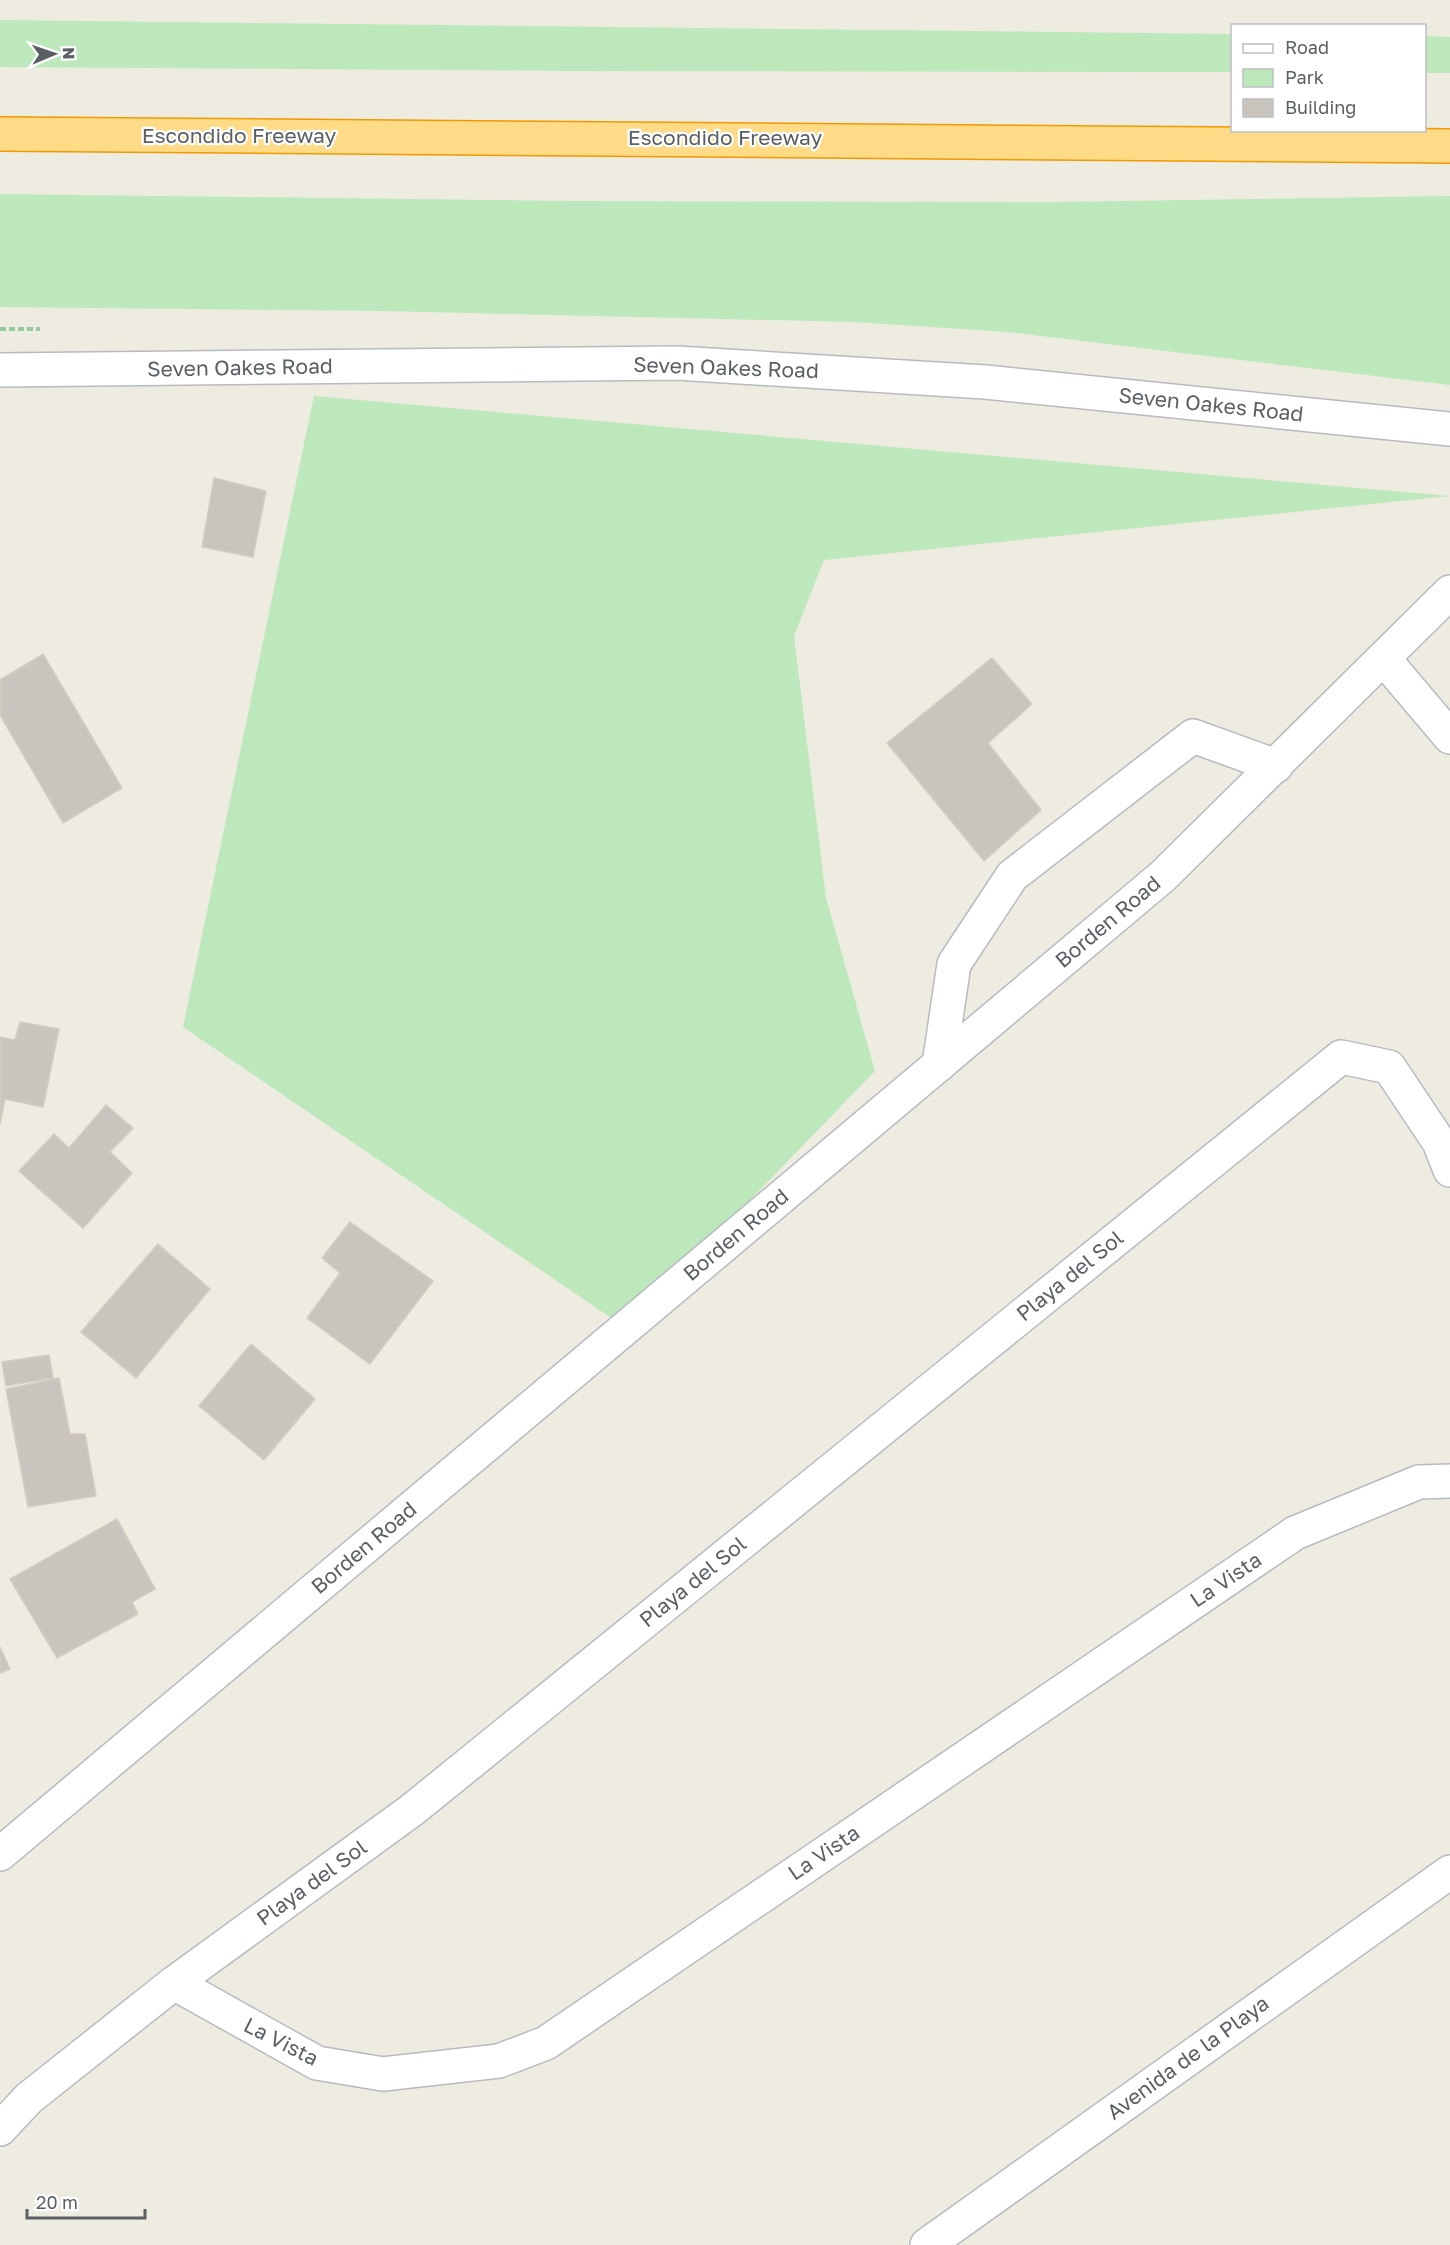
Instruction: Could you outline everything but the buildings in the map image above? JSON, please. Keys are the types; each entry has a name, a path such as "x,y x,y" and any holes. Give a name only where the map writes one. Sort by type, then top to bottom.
{"highway":[{"name":"Escondido Freeway","path":"0,134 992,140 1450,146"}],"street":[{"name":"Seven Oakes Road","path":"0,370 677,363 985,382 1450,429"},
{"name":"Borden Road","path":"0,1854 1163,876 1450,592"},
{"path":"1384,659 1450,738"},
{"path":"939,1065 954,964 1012,876 1193,736 1276,766"},
{"name":"Playa del Sol","path":"0,2129 29,2098 174,1983 412,1810 1341,1057 1389,1067 1439,1142 1450,1170"},
{"name":"La Vista","path":"174,1983 317,2063 383,2074 499,2061 556,2036 1294,1533 1419,1482 1450,1481"},
{"name":"Avenida de la Playa","path":"927,2245 1450,1872"}],"green space":[{"path":"0,20 1231,34 1231,72 0,67"},
{"path":"1426,36 1450,37 1450,73 1426,73"},
{"path":"0,194 573,201 1055,202 1450,196 1450,385 1007,332 854,322 382,311 0,307"},
{"path":"314,396 1450,496 824,560 794,636 826,898 875,1071 626,1328 183,1027"}]}
